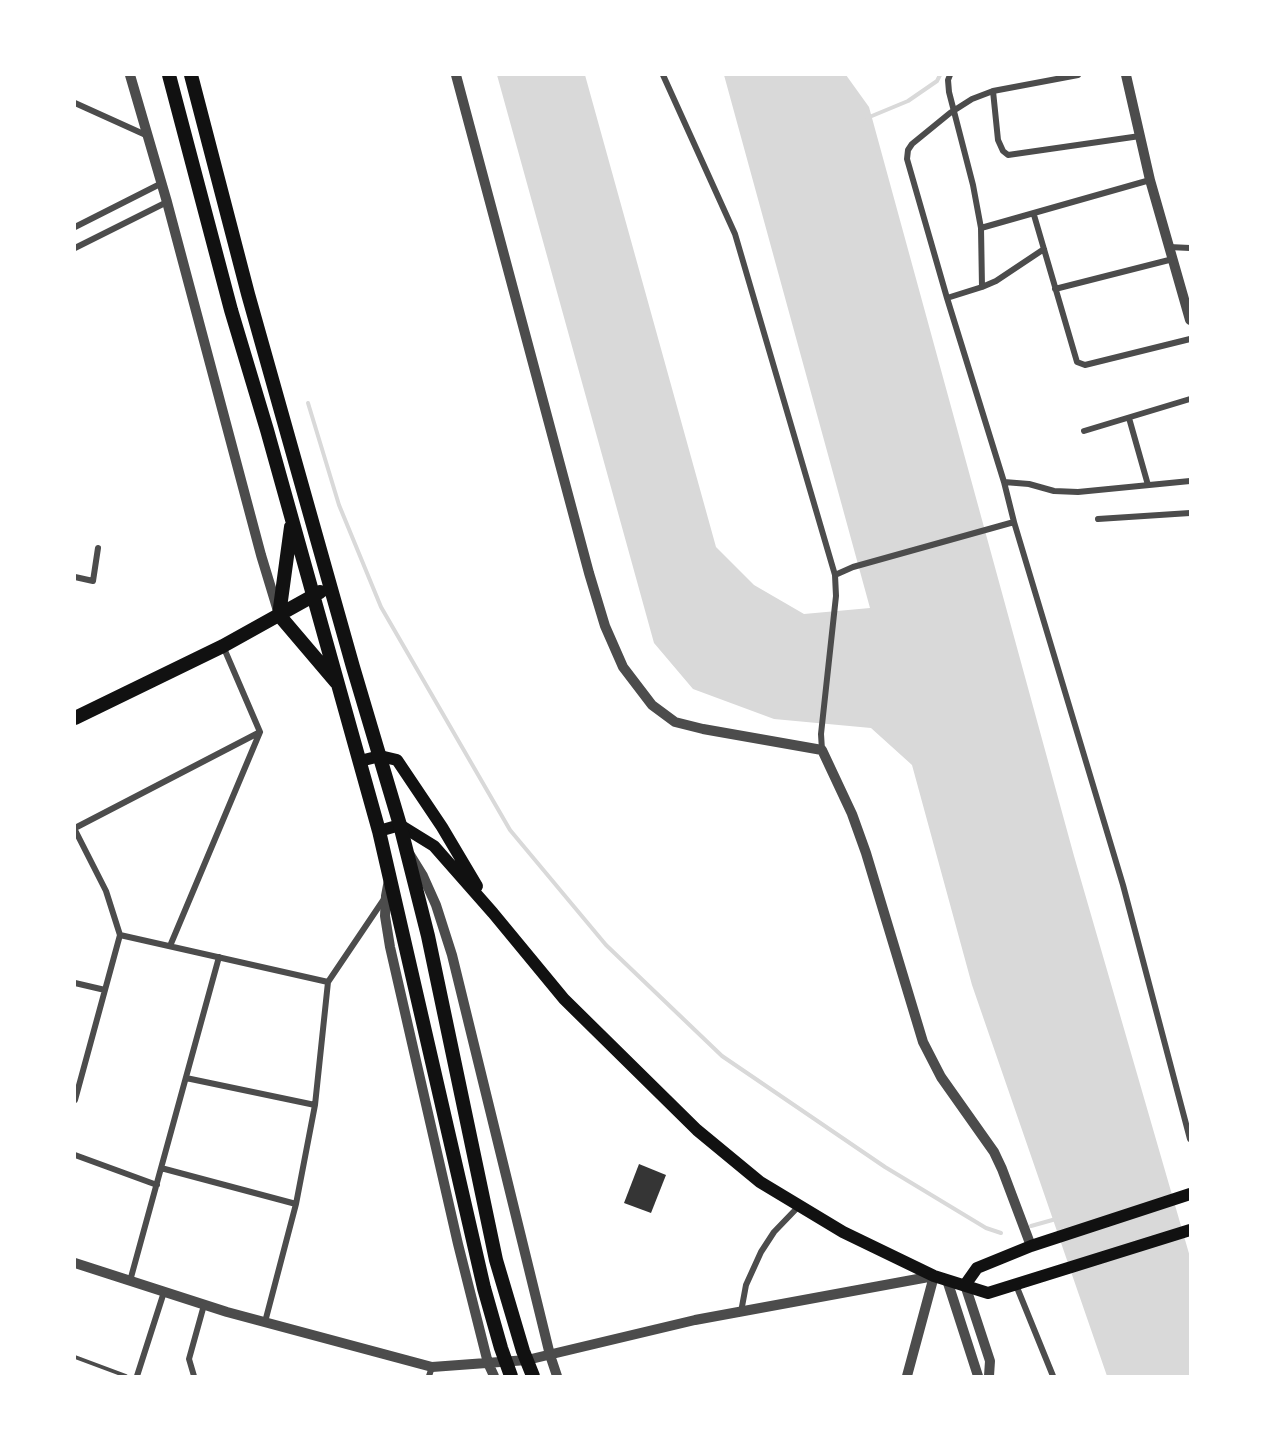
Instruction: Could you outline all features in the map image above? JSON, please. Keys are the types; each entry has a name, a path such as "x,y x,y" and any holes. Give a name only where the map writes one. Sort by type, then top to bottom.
{"highway":[{"path":"169,75 231,310 380,831 484,1288 511,1376"},
{"path":"190,75 248,294 330,587 407,850 428,936 496,1260 523,1351 533,1376"},
{"path":"292,519 279,615 340,687"},
{"path":"75,718 223,646 330,587"}],"main road":[{"path":"360,761 380,756 397,760 442,827 493,913"},
{"path":"380,831 400,825 434,846 564,999 697,1130 760,1182 843,1232 934,1276 988,1293 1190,1230"},
{"path":"965,1285 977,1268 1035,1244 1190,1194"}],"street":[{"path":"130,75 162,183 279,615"},
{"path":"456,75 589,573 605,626 623,667 652,705 675,722 758,740 822,750"},
{"path":"663,75 735,234 835,575 836,596 821,734 822,750 852,814 866,854 923,1042 941,1077 994,1152 1035,1244"},
{"path":"950,75 948,80 953,111 973,185 981,228 982,287"},
{"path":"1078,75 993,91 972,99 953,111 912,144 908,150 907,159 1123,885 1190,1139"},
{"path":"1126,75 1150,180 1190,320"},
{"path":"993,91 998,140 1003,152 1008,155 1140,135"},
{"path":"75,103 148,136"},
{"path":"981,228 1034,215 1150,180"},
{"path":"75,226 162,183"},
{"path":"75,248 167,202"},
{"path":"1034,215 1074,357 1081,364 1190,339"},
{"path":"1169,247 1190,248"},
{"path":"947,298 982,287 1044,249"},
{"path":"1055,289 1173,259"},
{"path":"1084,431 1190,399"},
{"path":"1129,418 1148,485"},
{"path":"1004,482 1029,484 1054,491 1078,492 1190,481"},
{"path":"1098,519 1190,513"},
{"path":"835,575 854,567 1014,522"},
{"path":"75,577 93,581 98,548"},
{"path":"170,946 260,732 223,646"},
{"path":"75,1100 120,935 106,891 75,829 260,732"},
{"path":"407,850 436,904 452,955 549,1355 557,1376"},
{"path":"390,875 385,916 390,947 458,1244 488,1363 494,1376"},
{"path":"265,1322 296,1204 315,1105 328,982 386,896"},
{"path":"120,935 328,982"},
{"path":"130,1281 219,957"},
{"path":"75,982 105,990"},
{"path":"186,1078 315,1105"},
{"path":"75,1155 157,1185"},
{"path":"161,1168 296,1204"},
{"path":"741,1312 746,1285 761,1252 774,1232 799,1206"},
{"path":"75,1263 204,1305 431,1371 527,1360 694,1320 934,1276 908,1376"},
{"path":"947,1280 978,1376"},
{"path":"965,1285 990,1361 989,1376"},
{"path":"1016,1285 1053,1376"},
{"path":"137,1376 164,1292"},
{"path":"194,1376 189,1359 204,1305"}],"lane":[{"path":"75,1357 126,1376"}],"shaded area":[{"path":"497,75 585,75 716,547 754,585 804,614 870,608 724,75 846,75 869,107 1074,856 1190,1257 1190,1376 1107,1376 972,985 912,765 871,728 774,719 693,689 654,643"}],"building":[{"path":"639,1164 666,1175 651,1213 624,1203"}],"waterway":[{"path":"867,118 908,101 937,81 940,75"},
{"path":"308,403 339,505 381,607 510,830 606,945 722,1056 885,1167 986,1228 1001,1233"},
{"path":"1031,1226 1056,1219"}]}
